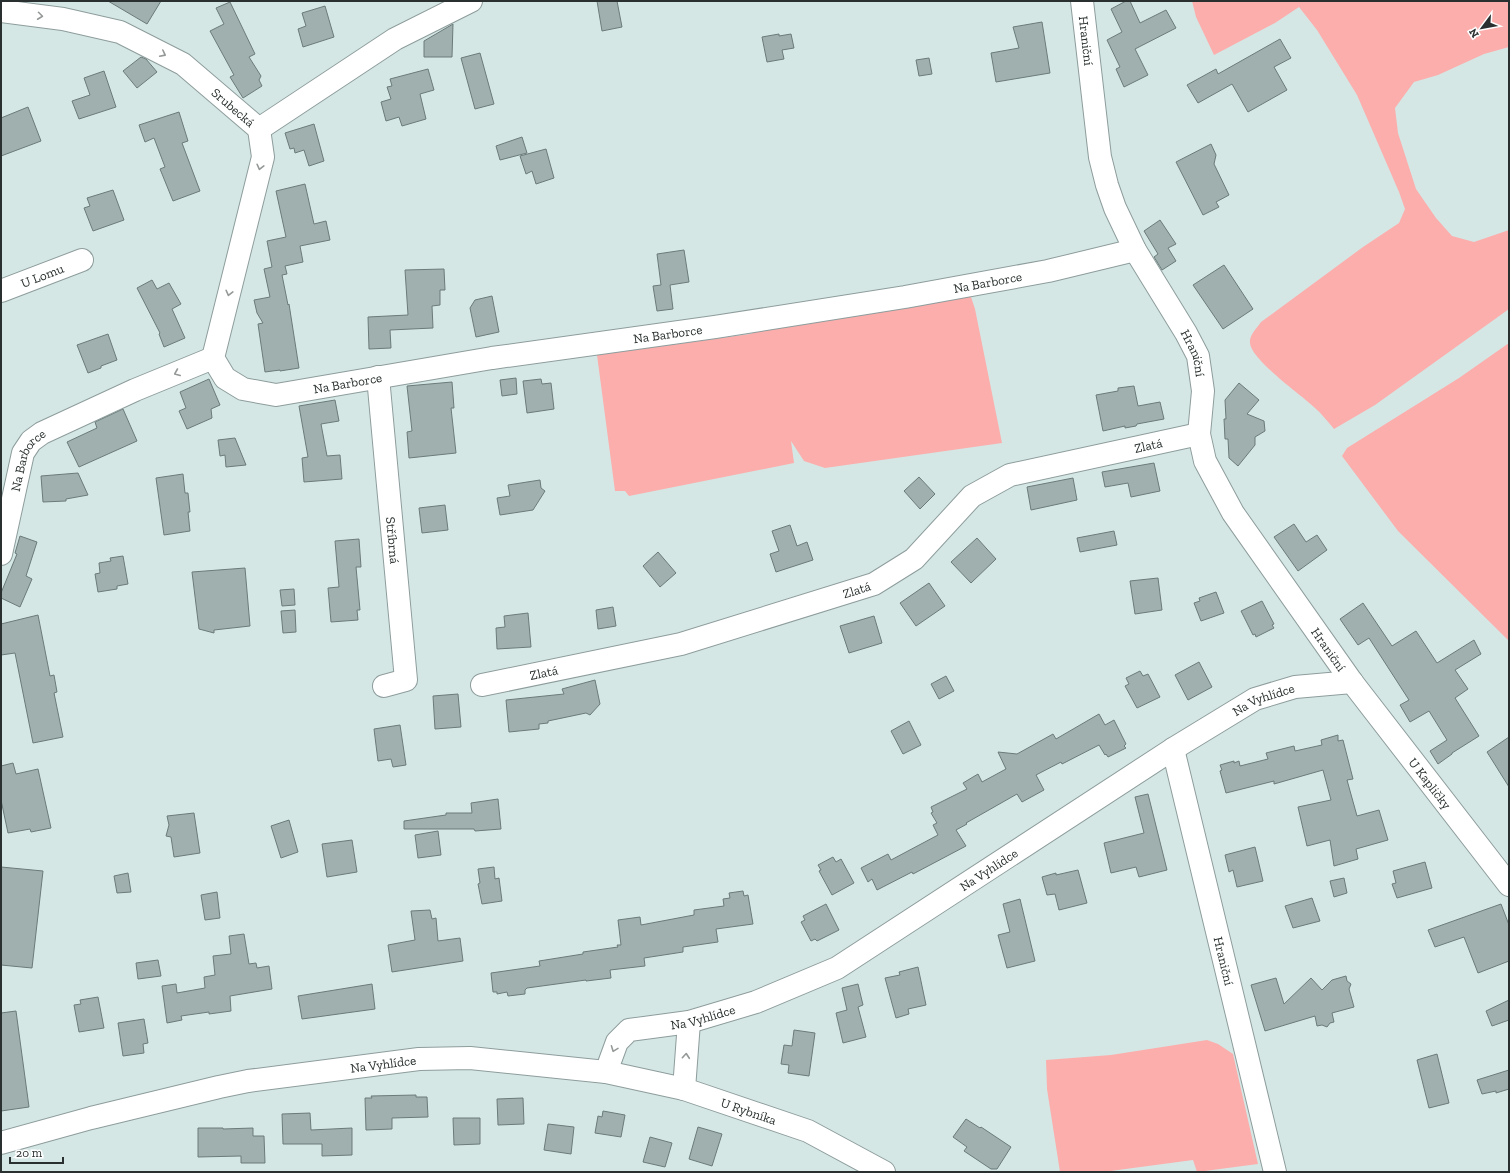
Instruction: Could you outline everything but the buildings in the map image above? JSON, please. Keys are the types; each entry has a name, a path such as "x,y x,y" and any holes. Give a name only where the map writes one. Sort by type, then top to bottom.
{"street":[{"name":"Srubecká","path":"1,11 63,19 120,32 182,64 259,129 395,39 471,1"},
{"name":"Hraniční","path":"1082,1 1100,157 1107,185 1115,208 1135,250 1186,333 1198,356 1203,391 1199,434 1205,462 1233,513 1352,682"},
{"path":"213,358 263,157 259,129"},
{"name":"Na Barborce","path":"1,554 23,453 31,440 42,433 135,390 213,358 225,378 243,389 276,395 492,358 715,327 905,297 1048,271 1135,250"},
{"name":"U Lomu","path":"1,291 82,260"},
{"name":"Stříbrná","path":"378,377 406,680 384,686"},
{"name":"Zlatá","path":"482,685 681,644 874,584 914,559 972,496 1010,475 1199,434"},
{"name":"Na Vyhlídce","path":"1,1143 91,1118 219,1086 419,1059 470,1058 606,1072 617,1042 629,1030 689,1022 756,1002 837,968 1174,749 1255,699 1295,687 1352,682"},
{"name":"U Kapličky","path":"1352,682 1509,885"},
{"name":"Hraniční","path":"1174,749 1275,1172"},
{"path":"684,1089 689,1022"},
{"name":"U Rybníka","path":"606,1072 684,1089 808,1132 884,1172"}],"shaded area":[{"path":"1192,1 1509,1 1509,47 1484,54 1438,75 1414,82 1395,108 1398,133 1416,189 1436,218 1452,236 1474,242 1509,230 1509,309 1375,405 1334,429 1318,410 1268,368 1253,350 1250,340 1261,322 1363,247 1399,223 1405,209 1357,95 1317,30 1299,7 1275,23 1214,55 1196,17"},
{"path":"970,294 975,309 1002,443 825,468 804,461 791,441 794,463 629,496 625,491 615,491 597,355 750,334 773,325"},
{"path":"1509,343 1509,641 1398,531 1342,456 1347,448 1459,378"},
{"path":"1207,1040 1218,1044 1233,1054 1258,1164 1197,1172 1193,1160 1103,1172 1060,1172 1047,1089 1046,1060 1111,1055"}]}
